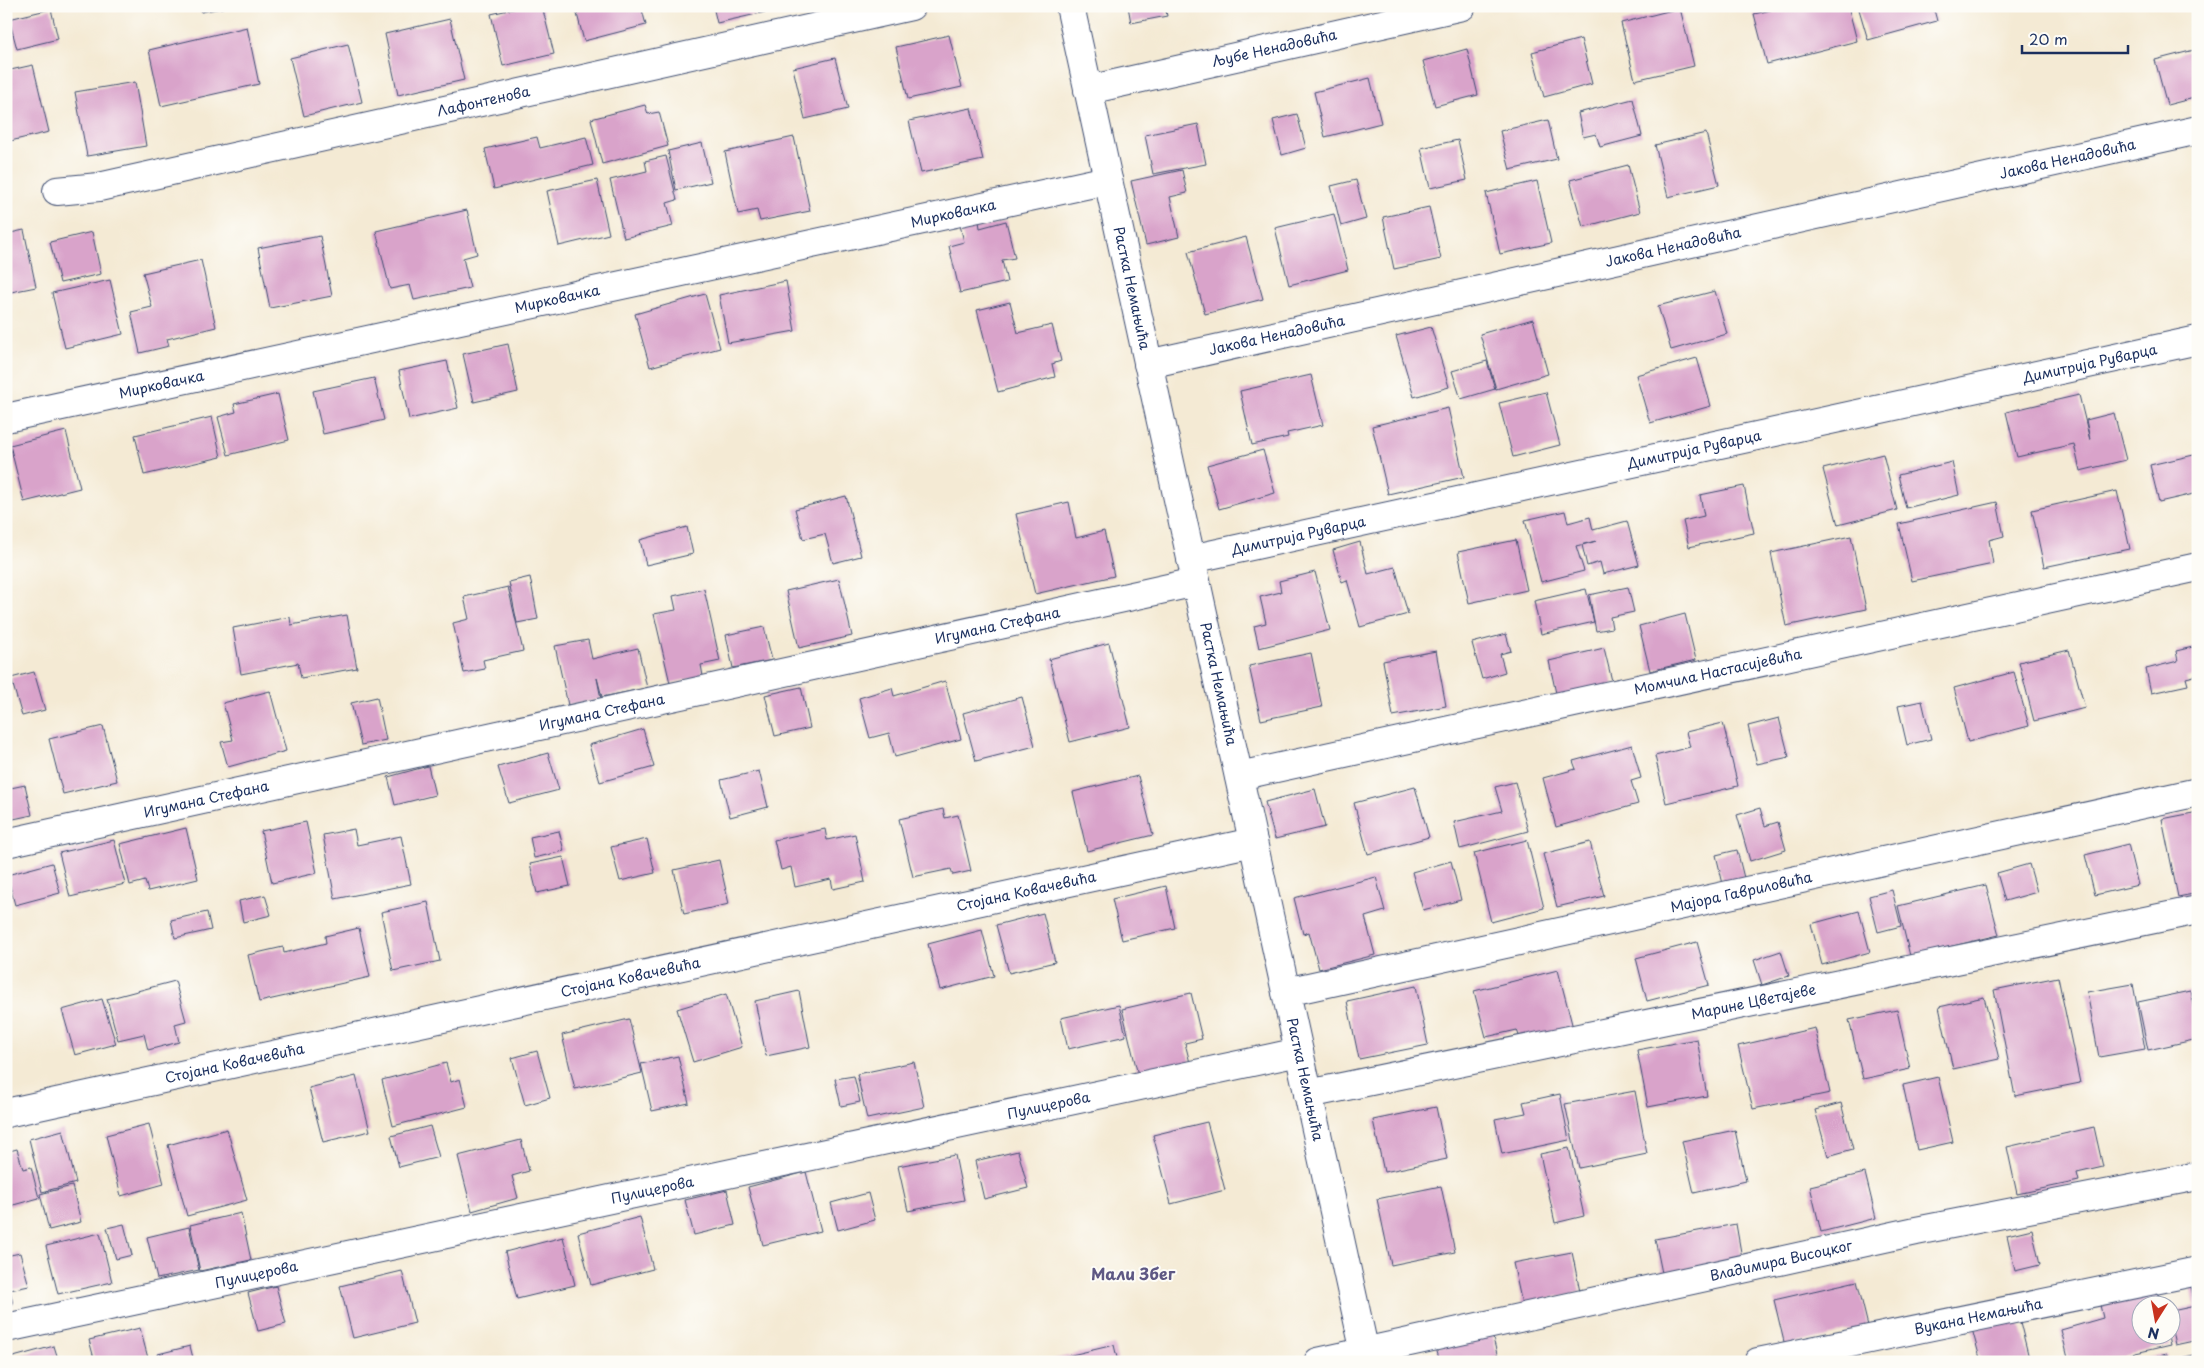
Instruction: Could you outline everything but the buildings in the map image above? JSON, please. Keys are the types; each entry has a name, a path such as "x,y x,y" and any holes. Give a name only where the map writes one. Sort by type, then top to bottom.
{"street":[{"name":"Лафонтенова","path":"57,191 99,188 910,6"},
{"name":"Растка Немањића","path":"1070,6 1366,1357"},
{"name":"Љубе Ненадовића","path":"1088,90 1462,6"},
{"name":"Јакова Ненадовића","path":"1148,364 2198,130"},
{"name":"Мирковачка","path":"6,418 1108,180"},
{"name":"Димитрија Руварца","path":"1194,570 2198,340"},
{"name":"Момчила Настасијевића","path":"1239,776 2198,567"},
{"name":"Игумана Стефана","path":"6,843 1194,570"},
{"name":"Мајора Гавриловића","path":"1286,992 2198,792"},
{"name":"Стојана Ковачевића","path":"6,1113 1253,842"},
{"name":"Марине Цветајеве","path":"1308,1094 2198,910"},
{"name":"Пулицерова","path":"6,1328 1299,1052"},
{"name":"Владимира Висоцког","path":"1318,1362 1366,1357 1916,1231 2198,1176"},
{"name":"Вукана Немањића","path":"1758,1362 2198,1271"}],"district":[{"name":"Мали Збег","path":"1133,1274"}]}
